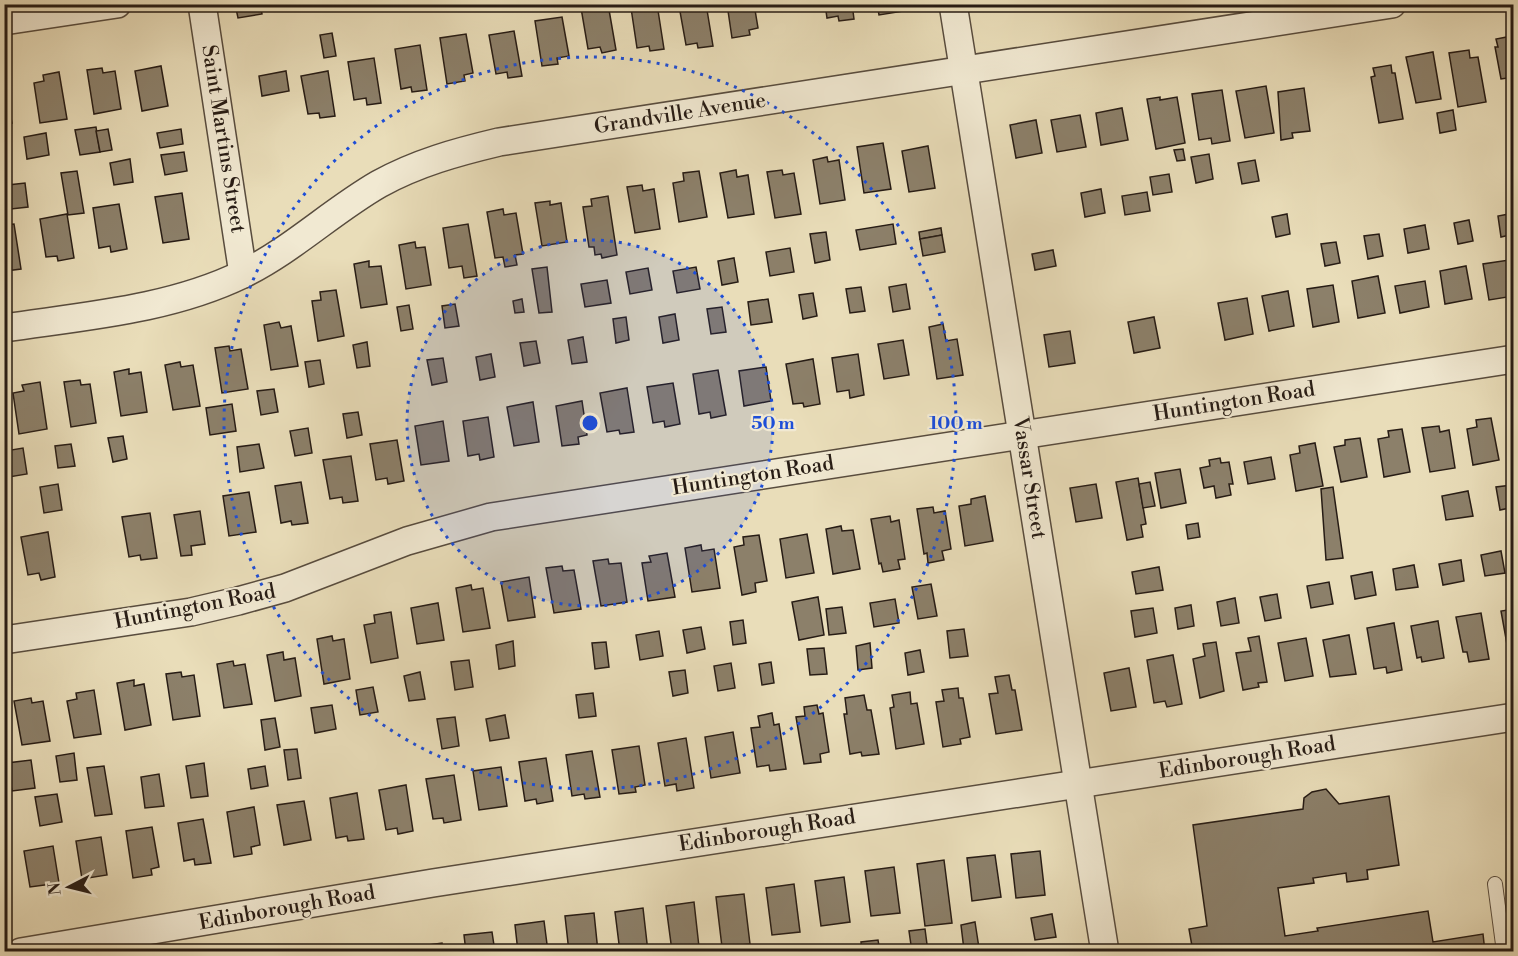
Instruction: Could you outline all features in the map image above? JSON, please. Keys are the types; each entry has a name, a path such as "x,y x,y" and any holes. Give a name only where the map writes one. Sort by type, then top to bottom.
{"street":[{"path":"4,21 117,4"},
{"name":"Saint Martins Street","path":"202,4 243,274"},
{"name":"Vassar Street","path":"953,4 1105,951"},
{"name":"Grandville Avenue","path":"4,328 133,309 186,296 243,274 285,250 380,184 417,165 499,142 1392,4"},
{"name":"Huntington Road","path":"4,640 191,612 238,601 285,588 407,541 491,517 1514,359"},
{"name":"Edinborough Road","path":"21,951 433,883 1514,717"}],"lane":[{"path":"1495,885 1504,951"}],"building":[{"path":"235,4 260,4 262,14 238,18"},
{"path":"608,4 616,50 602,53 600,47 588,49 581,8"},
{"path":"657,4 664,49 650,51 649,46 637,48 631,8"},
{"path":"706,4 713,46 698,48 697,43 686,45 679,6"},
{"path":"727,4 754,4 758,28 749,30 750,35 732,38"},
{"path":"825,4 852,4 854,19 839,21 838,16 827,18"},
{"path":"877,4 903,4 904,11 879,15"},
{"path":"562,17 569,56 557,58 558,64 542,66 535,21"},
{"path":"514,31 522,76 508,78 507,72 496,74 489,35"},
{"path":"332,33 336,56 324,58 320,35"},
{"path":"466,34 473,73 464,75 465,81 447,84 440,38"},
{"path":"1512,36 1514,77 1501,79 1495,47 1498,47 1496,39"},
{"path":"420,45 427,90 412,92 411,87 401,89 395,49"},
{"path":"1469,50 1470,58 1478,57 1486,102 1458,107 1449,53"},
{"path":"1433,52 1441,99 1416,103 1406,57"},
{"path":"374,58 381,103 367,105 366,98 354,100 348,62"},
{"path":"1391,65 1392,73 1395,73 1403,119 1379,123 1371,77 1375,76 1373,68"},
{"path":"161,66 168,106 142,111 135,71"},
{"path":"102,68 103,73 115,71 121,109 94,114 87,70"},
{"path":"286,71 289,91 262,96 259,76"},
{"path":"328,71 335,116 320,118 319,113 308,114 301,76"},
{"path":"59,72 67,119 40,123 34,83 44,81 43,75"},
{"path":"4,84 12,123 4,124"},
{"path":"1266,86 1274,133 1245,138 1236,91"},
{"path":"1304,88 1310,131 1292,133 1293,138 1281,140 1278,92"},
{"path":"1222,90 1230,141 1212,144 1211,138 1199,140 1192,94"},
{"path":"1160,97 1160,100 1177,97 1185,143 1156,149 1147,99"},
{"path":"1122,108 1128,140 1101,145 1096,113"},
{"path":"1453,110 1456,130 1440,133 1437,113"},
{"path":"1080,115 1086,147 1057,152 1051,120"},
{"path":"1036,120 1042,153 1016,158 1010,125"},
{"path":"96,127 100,152 80,155 75,130"},
{"path":"108,129 112,150 100,152 96,131"},
{"path":"181,129 183,144 160,148 157,133"},
{"path":"46,133 49,155 27,159 24,137"},
{"path":"883,143 891,189 864,193 857,147"},
{"path":"928,146 935,188 909,192 902,151"},
{"path":"1183,149 1185,160 1177,161 1174,150"},
{"path":"184,152 187,171 165,175 161,155"},
{"path":"1209,154 1213,179 1196,183 1191,157"},
{"path":"827,157 828,162 839,160 845,200 820,204 813,160"},
{"path":"130,159 133,182 114,185 110,163"},
{"path":"1255,160 1259,181 1242,184 1238,163"},
{"path":"736,170 737,177 748,175 754,214 728,218 720,173"},
{"path":"782,170 783,175 794,173 801,214 775,218 767,172"},
{"path":"77,171 84,213 68,215 61,173"},
{"path":"699,171 707,217 679,222 673,183 684,181 683,173"},
{"path":"1169,174 1172,192 1153,195 1150,177"},
{"path":"25,183 28,207 11,209 8,185"},
{"path":"642,185 643,191 654,189 660,229 635,233 627,187"},
{"path":"1101,189 1105,213 1085,217 1081,193"},
{"path":"1147,192 1150,211 1125,215 1122,196"},
{"path":"182,193 189,239 163,243 155,197"},
{"path":"608,196 617,255 602,258 601,254 595,255 594,247 589,247 583,207 592,206 591,199"},
{"path":"550,201 550,205 561,203 567,242 542,246 535,203"},
{"path":"119,204 127,249 111,252 110,246 99,248 93,208"},
{"path":"503,209 504,215 516,213 523,254 515,255 517,265 505,267 503,257 495,258 487,212"},
{"path":"1514,213 1514,234 1501,237 1498,216"},
{"path":"67,214 74,258 58,261 57,256 46,257 40,219"},
{"path":"1287,214 1290,234 1276,237 1272,217"},
{"path":"1469,220 1473,241 1458,244 1454,223"},
{"path":"14,224 21,269 6,271 4,225"},
{"path":"468,224 477,276 464,278 462,266 449,268 443,228"},
{"path":"893,224 896,244 860,250 856,230"},
{"path":"1425,225 1429,249 1408,253 1404,229"},
{"path":"941,228 942,235 920,239 919,232"},
{"path":"826,232 830,260 815,263 810,234"},
{"path":"1379,234 1383,256 1368,259 1364,236"},
{"path":"942,235 945,252 923,256 920,239"},
{"path":"415,242 416,248 425,247 431,285 406,289 399,245"},
{"path":"1336,242 1340,263 1325,266 1321,244"},
{"path":"790,248 794,272 770,276 766,252"},
{"path":"1053,250 1056,266 1035,270 1032,254"},
{"path":"734,258 738,282 722,285 718,261"},
{"path":"1509,260 1514,296 1489,300 1483,264"},
{"path":"369,261 369,267 381,266 387,304 361,308 354,264"},
{"path":"1466,266 1472,299 1445,304 1440,271"},
{"path":"547,267 552,312 539,313 532,269"},
{"path":"696,267 700,289 677,293 673,271"},
{"path":"648,268 652,290 630,294 626,272"},
{"path":"1378,276 1385,313 1358,318 1352,281"},
{"path":"607,280 611,303 585,307 581,284"},
{"path":"1425,281 1429,307 1400,313 1395,286"},
{"path":"906,284 910,309 893,312 889,287"},
{"path":"1333,285 1339,322 1313,327 1307,289"},
{"path":"861,287 865,311 850,313 846,289"},
{"path":"336,290 344,336 318,341 312,301 321,300 320,292"},
{"path":"1288,291 1294,326 1269,331 1262,296"},
{"path":"813,293 817,316 803,319 799,295"},
{"path":"1247,298 1253,334 1225,340 1218,303"},
{"path":"522,299 524,312 515,313 513,301"},
{"path":"768,299 772,322 751,325 748,302"},
{"path":"455,304 459,326 445,328 442,306"},
{"path":"409,305 413,329 401,331 397,307"},
{"path":"722,307 726,332 711,334 707,309"},
{"path":"675,314 679,340 663,343 659,317"},
{"path":"626,317 629,340 616,343 613,319"},
{"path":"1154,317 1160,348 1134,353 1128,322"},
{"path":"279,322 281,328 291,326 298,366 271,370 264,325"},
{"path":"943,324 946,341 957,339 963,375 937,379 929,327"},
{"path":"1070,331 1075,363 1049,367 1044,335"},
{"path":"583,337 587,362 572,364 568,340"},
{"path":"903,340 909,375 884,379 878,344"},
{"path":"536,341 540,363 524,366 520,343"},
{"path":"367,342 370,366 357,368 353,345"},
{"path":"229,346 230,351 241,349 248,389 222,393 215,348"},
{"path":"491,354 495,377 480,380 476,357"},
{"path":"858,354 864,395 850,398 849,390 837,392 832,358"},
{"path":"443,358 447,382 432,385 427,360"},
{"path":"813,359 820,404 804,407 803,403 793,404 786,364"},
{"path":"320,360 324,384 309,387 305,362"},
{"path":"180,362 181,367 193,365 200,406 173,410 165,365"},
{"path":"766,367 771,401 744,406 739,371"},
{"path":"129,369 129,374 141,372 147,412 121,416 114,372"},
{"path":"718,370 726,415 711,418 710,412 699,414 693,374"},
{"path":"80,380 81,385 90,384 96,423 71,427 64,382"},
{"path":"40,382 47,429 19,434 13,393 24,391 22,385"},
{"path":"673,383 680,424 665,427 664,421 653,423 647,387"},
{"path":"627,388 634,432 620,434 619,430 607,432 600,393"},
{"path":"274,389 278,412 261,415 257,391"},
{"path":"582,401 587,435 578,437 579,444 562,446 556,406"},
{"path":"533,402 539,442 514,446 507,407"},
{"path":"232,404 236,431 210,435 206,408"},
{"path":"358,412 362,435 347,438 343,414"},
{"path":"488,417 494,457 480,460 479,454 468,456 463,421"},
{"path":"1491,418 1499,460 1473,465 1467,429 1477,427 1476,420"},
{"path":"443,421 449,461 421,465 415,426"},
{"path":"1514,423 1514,449 1509,424"},
{"path":"1439,426 1440,432 1449,430 1455,468 1430,472 1422,428"},
{"path":"308,428 312,453 295,456 290,431"},
{"path":"1402,429 1410,472 1384,477 1378,439 1389,437 1388,431"},
{"path":"123,436 127,459 113,462 108,438"},
{"path":"1360,438 1367,477 1341,482 1334,447 1345,445 1345,440"},
{"path":"397,440 404,481 388,484 387,478 376,480 370,444"},
{"path":"1315,443 1323,486 1296,491 1290,455 1300,453 1299,446"},
{"path":"71,444 75,466 58,468 55,446"},
{"path":"259,444 264,468 240,472 237,447"},
{"path":"23,448 27,474 9,477 5,451"},
{"path":"351,456 358,501 343,503 342,497 330,499 323,460"},
{"path":"1271,457 1275,479 1248,484 1244,462"},
{"path":"1220,458 1221,463 1229,462 1233,484 1229,484 1231,495 1216,498 1214,486 1204,488 1200,468 1210,466 1209,460"},
{"path":"1180,469 1186,503 1161,508 1155,473"},
{"path":"1138,478 1146,524 1141,525 1143,537 1127,540 1116,482"},
{"path":"301,482 308,523 292,525 291,521 281,523 275,486"},
{"path":"1150,482 1155,506 1143,508 1139,484"},
{"path":"58,484 62,510 44,513 40,487"},
{"path":"1096,484 1102,518 1076,522 1070,488"},
{"path":"1512,485 1514,507 1500,510 1496,487"},
{"path":"1333,487 1343,558 1326,560 1321,489"},
{"path":"1468,491 1473,516 1446,520 1442,496"},
{"path":"249,492 256,532 229,536 223,496"},
{"path":"985,496 993,541 965,546 959,506 971,504 971,499"},
{"path":"933,507 934,513 945,511 951,549 942,551 944,560 928,563 927,553 924,554 917,509"},
{"path":"200,511 205,544 191,546 192,555 181,556 174,515"},
{"path":"150,513 157,558 141,560 140,555 129,557 122,517"},
{"path":"890,516 891,522 899,520 905,559 898,560 900,569 883,572 881,563 879,564 871,519"},
{"path":"1198,523 1200,537 1188,539 1186,525"},
{"path":"841,526 842,531 853,530 860,569 833,574 826,529"},
{"path":"48,532 55,577 41,580 39,573 28,575 21,537"},
{"path":"807,534 814,573 786,578 780,539"},
{"path":"759,535 767,581 755,583 756,592 742,595 734,547 744,545 743,537"},
{"path":"701,545 702,551 714,549 720,588 692,592 685,548"},
{"path":"1501,551 1505,573 1485,576 1481,555"},
{"path":"667,553 675,597 648,601 642,563 651,562 649,556"},
{"path":"608,559 609,564 621,563 627,602 601,606 593,561"},
{"path":"1461,560 1464,581 1443,585 1439,564"},
{"path":"1414,565 1418,587 1396,590 1393,569"},
{"path":"562,566 563,571 574,570 581,609 554,613 546,568"},
{"path":"1159,567 1163,590 1136,594 1132,572"},
{"path":"1372,572 1376,595 1355,599 1351,576"},
{"path":"529,577 535,617 508,621 501,582"},
{"path":"1329,582 1333,604 1311,608 1307,586"},
{"path":"931,584 937,616 918,619 912,587"},
{"path":"471,585 472,590 483,588 490,628 463,632 456,588"},
{"path":"1277,594 1281,618 1265,621 1260,597"},
{"path":"818,597 824,635 799,640 792,602"},
{"path":"1235,598 1239,623 1221,626 1217,602"},
{"path":"895,599 899,623 874,627 870,603"},
{"path":"438,603 444,640 417,644 411,608"},
{"path":"1191,605 1194,626 1178,629 1175,608"},
{"path":"842,607 846,633 829,635 826,609"},
{"path":"1153,608 1157,633 1135,637 1131,611"},
{"path":"1514,609 1514,649 1508,650 1501,611"},
{"path":"391,612 398,658 371,663 364,625 375,623 374,615"},
{"path":"1481,613 1489,659 1469,662 1467,652 1463,652 1456,617"},
{"path":"743,620 746,643 733,645 730,622"},
{"path":"1438,621 1444,658 1422,662 1421,657 1417,658 1411,626"},
{"path":"1394,623 1402,670 1387,673 1386,667 1374,669 1367,628"},
{"path":"701,627 705,649 687,653 683,630"},
{"path":"964,629 968,656 950,658 947,631"},
{"path":"659,631 663,656 640,660 636,635"},
{"path":"1349,635 1356,674 1330,677 1323,640"},
{"path":"332,636 333,641 344,639 350,679 324,684 317,639"},
{"path":"1259,636 1267,682 1258,683 1259,687 1243,690 1236,653 1251,651 1248,638"},
{"path":"1306,638 1313,676 1285,681 1278,643"},
{"path":"513,641 515,666 499,669 496,645"},
{"path":"606,642 609,667 595,669 592,643"},
{"path":"1216,642 1224,691 1200,698 1193,659 1205,656 1203,644"},
{"path":"870,643 872,668 858,670 856,646"},
{"path":"824,648 827,674 810,675 807,649"},
{"path":"920,650 924,672 908,675 905,653"},
{"path":"283,652 284,660 295,658 301,696 275,701 267,655"},
{"path":"1173,655 1182,704 1167,707 1165,701 1154,703 1147,660"},
{"path":"469,660 473,687 455,690 451,662"},
{"path":"233,661 234,666 245,664 252,704 224,708 217,664"},
{"path":"771,662 774,683 762,685 759,664"},
{"path":"731,663 735,688 718,691 714,666"},
{"path":"1129,668 1136,707 1111,711 1104,673"},
{"path":"685,670 688,693 673,696 669,672"},
{"path":"181,672 182,677 194,675 200,716 173,720 166,674"},
{"path":"420,672 425,699 409,701 404,676"},
{"path":"1009,675 1012,690 1015,690 1022,730 996,734 989,694 998,693 995,677"},
{"path":"134,680 134,686 144,684 151,725 125,730 117,683"},
{"path":"373,687 378,712 360,715 356,690"},
{"path":"958,688 959,698 963,698 970,737 960,739 961,744 943,747 936,702 944,701 942,690"},
{"path":"94,690 101,734 74,738 67,701 77,699 76,693"},
{"path":"910,692 911,704 917,703 924,744 896,749 890,708 894,707 892,695"},
{"path":"593,693 596,716 579,718 576,695"},
{"path":"864,695 867,710 871,710 879,754 862,756 861,752 850,754 844,714 847,714 845,698"},
{"path":"31,698 32,703 43,701 50,741 22,745 14,701"},
{"path":"332,705 336,729 315,733 311,708"},
{"path":"817,705 819,714 823,713 829,752 820,754 821,762 804,764 796,717 805,716 804,707"},
{"path":"772,713 774,725 779,724 786,769 770,771 769,765 757,767 751,728 760,727 758,716"},
{"path":"505,715 509,738 490,741 486,719"},
{"path":"455,717 459,746 442,749 437,719"},
{"path":"275,718 280,747 265,750 261,720"},
{"path":"733,732 740,773 711,778 705,737"},
{"path":"686,738 694,788 677,791 676,784 665,786 658,743"},
{"path":"639,746 645,785 635,787 636,792 619,794 612,750"},
{"path":"297,749 301,778 288,780 284,750"},
{"path":"592,751 600,797 585,799 584,794 572,796 566,755"},
{"path":"74,753 77,780 60,782 56,756"},
{"path":"546,758 553,801 537,804 536,799 525,801 519,762"},
{"path":"31,760 35,788 12,791 7,763"},
{"path":"204,763 208,796 191,798 186,766"},
{"path":"104,766 112,814 95,816 87,768"},
{"path":"265,766 268,786 251,789 248,769"},
{"path":"501,767 507,806 479,810 473,771"},
{"path":"159,774 164,806 145,808 141,777"},
{"path":"454,775 461,820 444,823 443,818 433,819 426,779"},
{"path":"406,785 413,831 398,834 397,828 386,830 379,790"},
{"path":"1326,789 1339,804 1389,796 1399,865 1367,870 1368,879 1347,882 1346,873 1313,878 1314,883 1278,888 1285,936 1318,931 1317,928 1428,911 1433,942 1483,934 1485,952 1193,952 1189,929 1207,926 1193,825 1303,809 1304,798 1312,792"},
{"path":"357,793 364,839 348,841 347,836 336,838 330,798"},
{"path":"57,794 62,822 40,826 35,797"},
{"path":"304,801 311,840 284,845 277,805"},
{"path":"4,807 7,807 10,831 4,832"},
{"path":"254,807 260,845 251,847 252,854 234,857 227,812"},
{"path":"203,819 211,863 195,865 194,859 184,861 178,823"},
{"path":"152,827 159,867 151,869 152,875 133,878 126,831"},
{"path":"101,837 107,875 82,879 76,841"},
{"path":"53,846 59,883 30,887 24,851"},
{"path":"1040,851 1045,895 1016,898 1011,854"},
{"path":"995,855 1001,897 972,901 967,858"},
{"path":"944,860 952,923 925,926 917,864"},
{"path":"894,867 900,913 871,916 865,871"},
{"path":"844,877 850,922 821,926 815,881"},
{"path":"794,884 800,932 772,935 766,888"},
{"path":"744,894 750,944 722,947 716,897"},
{"path":"694,902 699,947 672,951 666,906"},
{"path":"643,908 648,952 620,952 615,912"},
{"path":"594,913 598,952 569,952 565,916"},
{"path":"1052,914 1056,937 1035,940 1031,918"},
{"path":"544,921 548,952 518,952 515,925"},
{"path":"975,922 979,948 964,950 961,925"},
{"path":"925,929 928,952 912,952 909,931"},
{"path":"492,932 495,952 466,952 464,935"},
{"path":"878,940 880,952 862,952 861,942"},
{"path":"442,943 443,952 414,952 414,947"}]}
